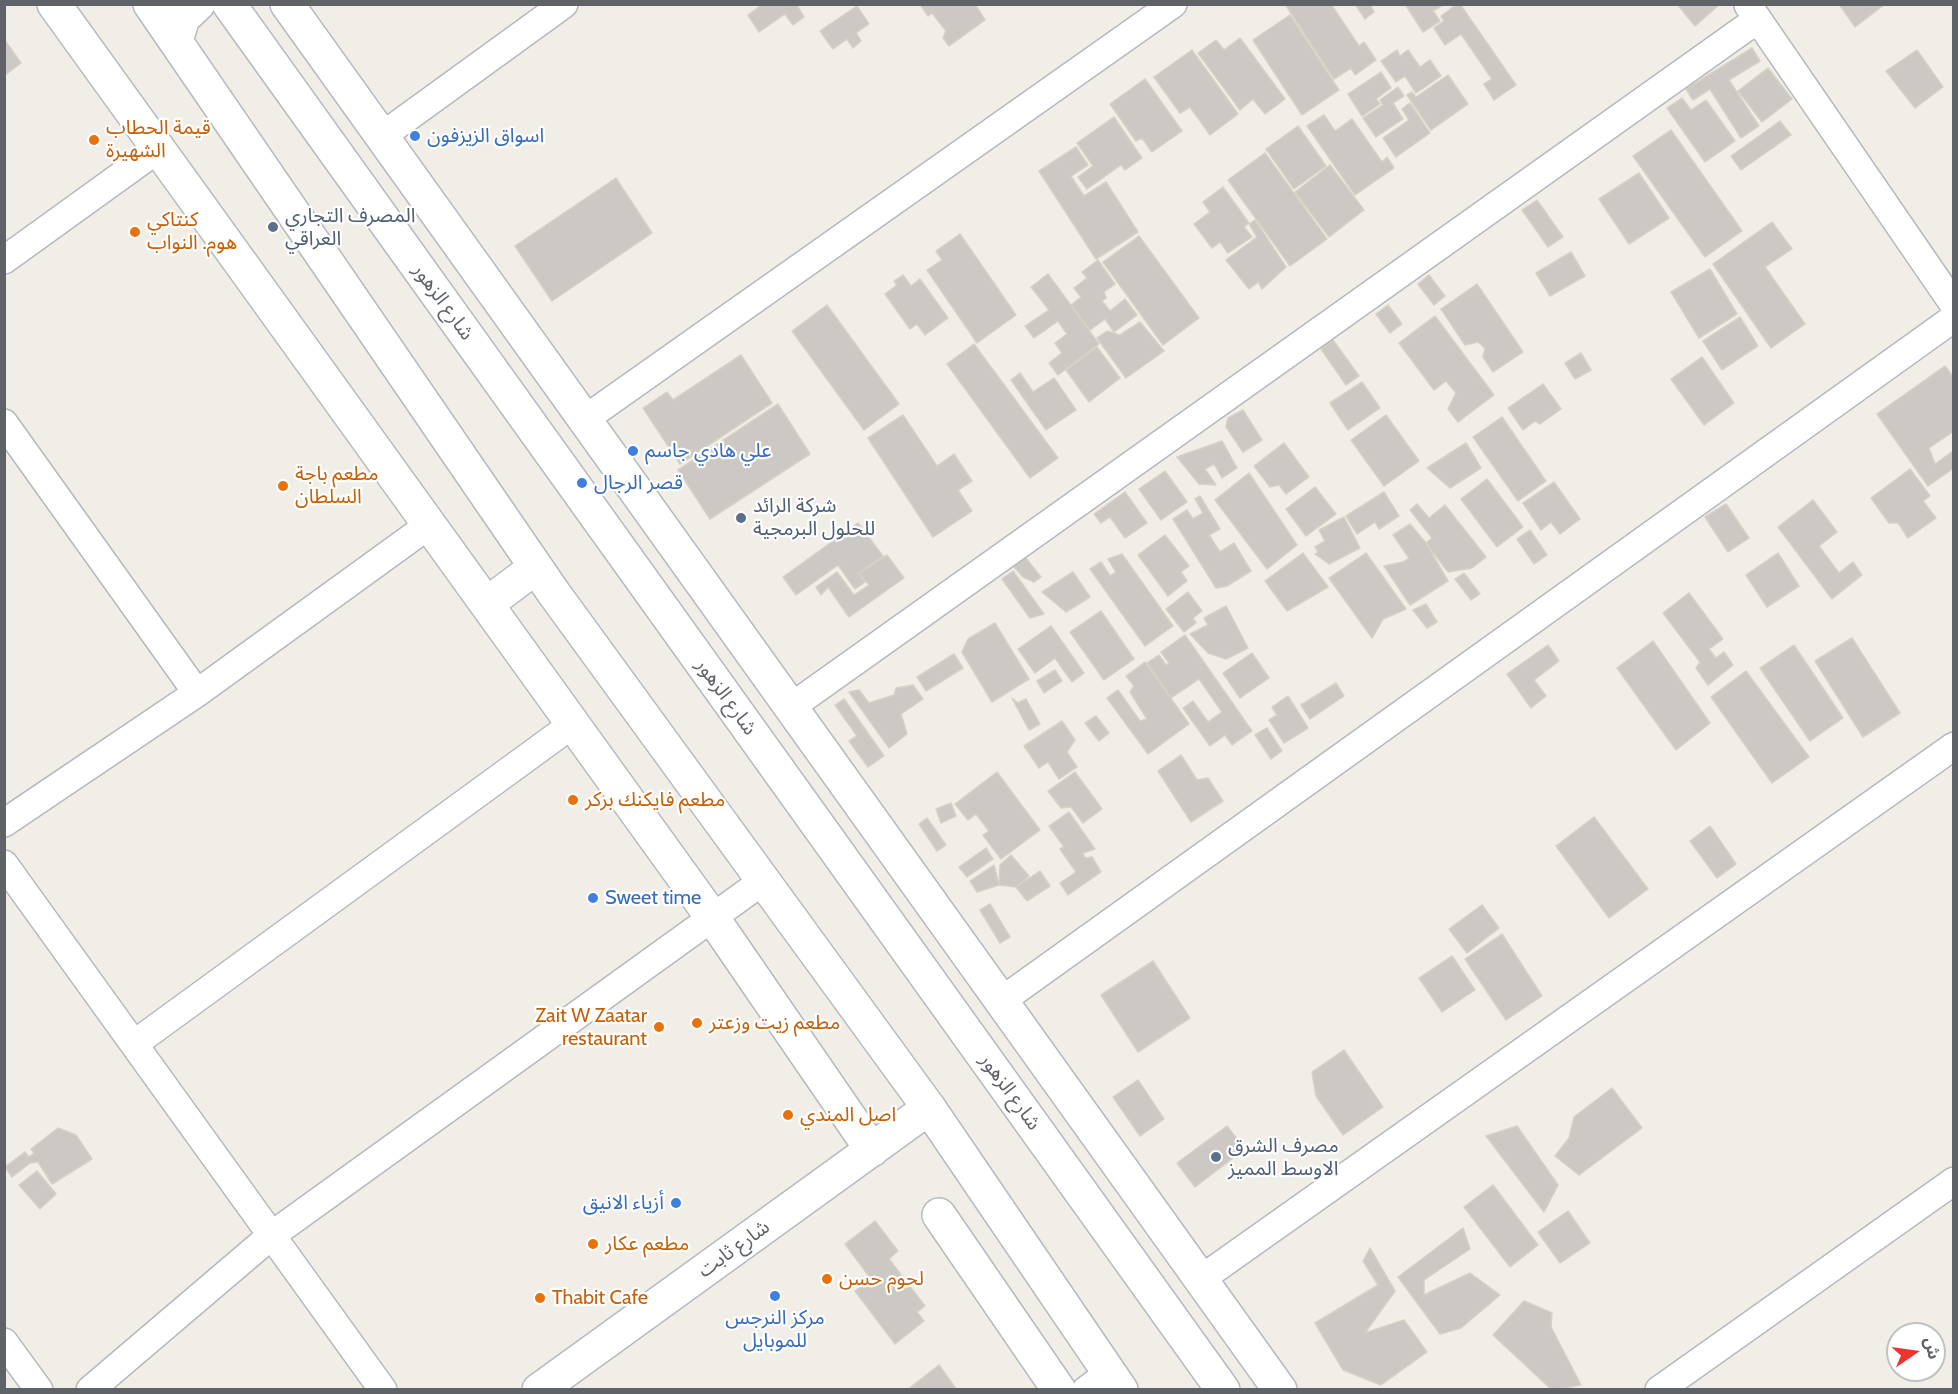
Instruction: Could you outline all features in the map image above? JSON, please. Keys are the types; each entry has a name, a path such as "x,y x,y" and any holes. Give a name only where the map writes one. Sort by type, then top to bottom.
{"street":[{"path":"54,4 712,917 872,1150"},
{"path":"150,4 536,567 929,1108 1105,1384"},
{"path":"176,41 183,18 198,4"},
{"name":"شارع الزهور","path":"229,4 1223,1389"},
{"path":"287,4 1280,1389"},
{"path":"381,136 564,4"},
{"path":"585,419 1173,4"},
{"path":"791,707 1753,12 1953,305"},
{"path":"4,260 158,149"},
{"path":"1001,1001 1953,318"},
{"path":"4,423 197,693"},
{"path":"4,823 197,693 429,525"},
{"path":"643,581 679,551"},
{"path":"487,604 536,567"},
{"path":"134,1044 573,724"},
{"path":"1201,1279 1953,746"},
{"path":"4,864 383,1389"},
{"path":"90,1389 272,1235 763,881"},
{"name":"شارع ثابت","path":"539,1389 929,1108"},
{"path":"1042,1137 1077,1108"},
{"path":"1659,1389 1953,1181"},
{"path":"939,1215 1059,1389"},
{"path":"4,1342 39,1389"}],"building":[{"path":"763,4 796,4 804,17 793,25 785,14 759,32 748,15"},
{"path":"920,4 975,4 985,20 949,46 943,38 946,31 932,13 928,16"},
{"path":"1285,4 1331,4 1359,46 1364,42 1376,60 1355,75 1351,68 1334,79"},
{"path":"1355,4 1370,4 1374,12 1365,19"},
{"path":"1405,4 1444,4 1433,11 1440,21 1423,32"},
{"path":"1460,4 1516,85 1494,100 1484,84 1492,79 1461,34 1445,45 1434,28 1444,21 1441,16"},
{"path":"1677,4 1720,4 1695,26"},
{"path":"1839,4 1885,4 1855,27"},
{"path":"857,6 869,24 856,33 861,41 853,48 847,39 833,49 820,31"},
{"path":"1290,15 1339,90 1302,115 1253,40"},
{"path":"1240,38 1285,99 1265,114 1253,99 1240,110 1198,53 1216,40 1224,50"},
{"path":"4,39 21,63 4,76"},
{"path":"1752,48 1760,61 1729,80 1759,126 1741,138 1710,89 1693,100 1686,89"},
{"path":"1192,50 1238,114 1210,135 1190,107 1180,113 1154,77"},
{"path":"1397,50 1400,56 1408,50 1420,67 1430,60 1441,76 1416,93 1405,76 1396,82 1381,61"},
{"path":"1917,50 1943,87 1915,108 1886,71"},
{"path":"1768,68 1792,99 1762,122 1738,91"},
{"path":"1381,72 1391,88 1376,99 1380,104 1362,116 1348,94"},
{"path":"1448,75 1468,104 1431,130 1407,95 1412,92 1416,97"},
{"path":"1145,79 1182,131 1152,152 1142,138 1136,141 1110,104"},
{"path":"1398,87 1404,96 1393,103 1403,119 1376,137 1363,118 1383,105 1380,100"},
{"path":"1682,98 1691,110 1706,100 1735,141 1705,162 1667,108"},
{"path":"1410,103 1430,133 1396,157 1383,138 1409,120 1402,109"},
{"path":"1324,115 1335,131 1352,119 1382,162 1387,157 1394,168 1355,195 1307,126"},
{"path":"1114,117 1142,158 1125,170 1121,165 1087,189 1078,177 1093,166 1077,143"},
{"path":"1780,121 1791,135 1741,170 1731,156"},
{"path":"1298,126 1326,166 1294,189 1266,149"},
{"path":"1671,130 1742,231 1705,257 1633,156"},
{"path":"1076,147 1088,165 1071,176 1084,196 1106,182 1138,232 1096,259 1039,171"},
{"path":"1265,153 1327,239 1290,266 1228,180"},
{"path":"1330,165 1364,210 1329,237 1295,192"},
{"path":"1639,173 1669,218 1629,244 1599,199"},
{"path":"616,178 652,233 552,301 515,246"},
{"path":"1223,187 1249,223 1244,227 1252,237 1228,253 1220,242 1212,248 1194,224 1210,212 1203,202"},
{"path":"1537,200 1563,237 1548,247 1522,210"},
{"path":"1255,220 1286,267 1262,289 1258,282 1249,289 1226,260 1257,237 1249,224"},
{"path":"1772,222 1792,249 1765,267 1805,324 1771,348 1713,264"},
{"path":"960,234 1016,315 977,343 927,270 942,260 936,251"},
{"path":"1139,236 1199,318 1163,345 1103,262"},
{"path":"1571,252 1585,276 1550,296 1536,273"},
{"path":"1098,260 1115,284 1104,292 1106,298 1102,301 1110,311 1125,299 1137,315 1114,332 1105,319 1090,330 1071,305 1081,297 1074,288 1087,278 1082,272"},
{"path":"1710,269 1737,314 1699,338 1671,292"},
{"path":"1048,274 1099,344 1058,375 1049,363 1062,353 1055,343 1067,334 1058,321 1034,338 1025,326 1049,310 1031,287"},
{"path":"903,275 911,286 920,279 948,318 925,335 917,324 910,329 885,294 897,285 894,281"},
{"path":"1429,275 1445,296 1434,305 1418,284"},
{"path":"1477,284 1523,352 1493,372 1483,357 1485,348 1478,342 1465,345 1441,309"},
{"path":"827,305 899,404 864,430 792,331"},
{"path":"1388,305 1402,324 1390,333 1376,314"},
{"path":"1435,316 1494,395 1458,422 1448,409 1456,393 1446,381 1434,390 1399,343"},
{"path":"1740,317 1758,346 1722,370 1703,341"},
{"path":"1140,322 1164,351 1126,378 1097,338 1107,331 1120,335"},
{"path":"1333,340 1359,376 1346,385 1321,349"},
{"path":"974,344 1058,458 1030,478 947,364"},
{"path":"1097,347 1120,378 1089,402 1066,370"},
{"path":"1581,353 1591,370 1575,379 1565,363"},
{"path":"741,355 772,403 680,464 643,408 667,392 673,400"},
{"path":"1702,357 1734,403 1704,425 1671,379"},
{"path":"1945,366 1954,378 1954,431 1929,448 1935,464 1953,451 1954,468 1928,486 1877,414"},
{"path":"1020,373 1033,392 1054,378 1076,410 1046,430 1011,380"},
{"path":"1362,382 1380,408 1348,430 1330,403"},
{"path":"1543,384 1561,409 1540,424 1535,421 1523,430 1508,408"},
{"path":"778,404 810,454 710,519 678,470"},
{"path":"1243,410 1262,440 1243,452 1226,427 1228,418"},
{"path":"903,415 937,466 954,454 972,481 958,490 972,511 933,537 868,438"},
{"path":"1386,415 1419,461 1384,486 1351,440"},
{"path":"1502,417 1546,481 1518,501 1473,437"},
{"path":"1222,441 1237,468 1222,478 1214,464 1205,469 1216,485 1199,484 1177,457"},
{"path":"1284,443 1309,477 1286,494 1279,485 1270,487 1254,466"},
{"path":"1466,443 1481,468 1450,488 1427,468"},
{"path":"1910,469 1930,496 1923,501 1936,518 1908,538 1898,523 1889,523 1871,498"},
{"path":"1165,471 1187,502 1161,520 1139,489"},
{"path":"1249,473 1297,545 1267,569 1215,500"},
{"path":"1487,479 1523,527 1497,547 1461,499"},
{"path":"1554,482 1580,519 1560,534 1551,522 1541,530 1523,503"},
{"path":"1315,487 1336,514 1306,536 1286,509"},
{"path":"1125,492 1147,523 1125,538 1110,517 1101,523 1094,514"},
{"path":"1384,492 1399,516 1379,529 1375,522 1357,534 1346,516"},
{"path":"1200,496 1220,529 1209,535 1220,552 1234,543 1251,571 1227,586 1216,588 1173,519 1187,510 1193,519 1203,513 1195,499"},
{"path":"1813,500 1837,532 1819,546 1839,573 1853,562 1862,575 1832,599 1778,527"},
{"path":"1417,504 1429,518 1445,505 1486,557 1472,568 1448,572 1426,543 1432,538 1410,510"},
{"path":"1726,504 1749,538 1728,552 1705,517"},
{"path":"1344,517 1360,548 1329,564 1315,554 1318,552 1315,547 1325,541 1319,530"},
{"path":"858,523 883,556 859,573 865,582 855,589 838,565 796,595 783,577"},
{"path":"1410,524 1426,543 1448,581 1410,605 1384,566 1403,562 1409,558 1393,535"},
{"path":"1530,530 1547,555 1534,564 1517,539"},
{"path":"1165,535 1189,566 1181,572 1187,581 1168,596 1138,555"},
{"path":"1303,553 1328,587 1287,611 1265,581"},
{"path":"1366,553 1406,609 1383,619 1372,638 1329,578"},
{"path":"1778,553 1799,586 1767,607 1746,575"},
{"path":"1122,554 1173,626 1145,646 1090,569 1101,562 1110,576 1116,572 1108,559"},
{"path":"887,555 904,578 849,617 828,587 821,595 816,587 837,572 854,595 869,585 859,573"},
{"path":"1025,557 1041,577 1034,582 1023,577 1013,566"},
{"path":"1013,571 1044,614 1030,618 1002,579"},
{"path":"1073,572 1090,597 1066,612 1042,592"},
{"path":"1464,573 1480,594 1471,600 1455,579"},
{"path":"1188,592 1202,611 1193,618 1196,623 1184,632 1166,609"},
{"path":"1689,593 1723,639 1709,649 1716,658 1724,652 1733,665 1708,685 1696,668 1700,662 1663,613"},
{"path":"1426,604 1437,622 1427,628 1413,610"},
{"path":"1226,606 1248,648 1226,659 1208,653 1190,634 1208,625 1204,618"},
{"path":"1101,611 1134,659 1104,680 1070,632"},
{"path":"995,623 1029,679 992,702 962,652 968,639"},
{"path":"1051,626 1084,673 1072,682 1055,658 1035,673 1018,649"},
{"path":"1185,635 1252,731 1232,745 1225,735 1210,746 1183,708 1193,701 1208,722 1222,712 1199,679 1171,698 1147,663 1159,655 1166,665 1169,663 1161,652"},
{"path":"1852,638 1900,713 1863,737 1815,661"},
{"path":"1653,641 1710,723 1676,750 1617,668"},
{"path":"1548,645 1559,661 1534,680 1546,696 1531,708 1507,674"},
{"path":"1794,645 1843,718 1810,741 1760,668"},
{"path":"1252,653 1269,678 1240,698 1223,673"},
{"path":"954,654 963,668 926,691 917,677"},
{"path":"1145,662 1189,724 1148,754 1107,698 1118,690 1140,721 1147,719 1130,692 1134,686 1126,676"},
{"path":"1055,670 1062,681 1044,693 1037,681"},
{"path":"1746,671 1809,757 1772,783 1711,697"},
{"path":"1336,683 1344,696 1310,719 1301,705"},
{"path":"913,685 923,699 901,714 907,734 889,748 849,692 859,690 869,703 894,695 896,688"},
{"path":"1288,696 1308,728 1284,743 1269,720 1277,715 1272,707"},
{"path":"1012,698 1018,703 1026,699 1040,724 1029,730"},
{"path":"844,699 884,756 868,767 849,741 857,736 835,705"},
{"path":"1096,716 1109,733 1099,741 1085,723"},
{"path":"1062,721 1075,740 1067,752 1077,767 1059,779 1048,762 1039,768 1024,746"},
{"path":"1267,728 1282,751 1271,759 1255,735"},
{"path":"1181,755 1197,780 1208,778 1223,801 1191,822 1158,771"},
{"path":"997,772 1040,830 1001,859 983,835 989,831 976,814 968,820 955,804"},
{"path":"1075,772 1102,809 1083,823 1071,807 1061,808 1048,791"},
{"path":"951,803 956,816 941,823 936,809"},
{"path":"1069,812 1095,849 1083,853 1085,858 1092,857 1101,872 1068,895 1060,883 1076,872 1060,849 1064,847 1049,826"},
{"path":"1594,817 1648,889 1609,918 1556,846"},
{"path":"927,818 946,845 937,851 919,824"},
{"path":"1710,826 1736,864 1717,878 1690,841"},
{"path":"986,848 993,859 967,877 959,867"},
{"path":"1011,855 1029,876 1016,887 999,885 1000,865"},
{"path":"994,865 999,885 977,892 970,881"},
{"path":"1040,871 1050,886 1027,901 1016,887"},
{"path":"990,904 1010,937 1000,943 980,910"},
{"path":"1482,905 1499,928 1467,953 1449,929"},
{"path":"1502,934 1542,996 1506,1020 1465,959"},
{"path":"1452,956 1475,990 1442,1012 1419,978"},
{"path":"1153,961 1190,1018 1138,1052 1101,995"},
{"path":"1344,1050 1383,1107 1343,1135 1316,1096 1312,1072"},
{"path":"1138,1080 1164,1119 1140,1136 1113,1097"},
{"path":"1612,1088 1642,1128 1579,1175 1555,1156 1569,1138 1574,1117"},
{"path":"1227,1126 1245,1149 1195,1187 1177,1163"},
{"path":"1517,1126 1558,1185 1544,1212 1486,1136"},
{"path":"58,1128 76,1135 92,1159 52,1184 38,1162 30,1163 12,1177 5,1167 25,1152 29,1157 34,1153 31,1149"},
{"path":"37,1171 56,1194 40,1209 19,1185"},
{"path":"1493,1185 1538,1245 1510,1267 1464,1207"},
{"path":"1568,1211 1590,1243 1560,1263 1538,1232"},
{"path":"875,1221 898,1251 889,1259 925,1306 917,1312 924,1321 895,1344 855,1291 871,1279 845,1244"},
{"path":"1463,1228 1470,1249 1424,1280 1424,1295 1470,1273 1500,1295 1461,1328 1440,1334 1398,1277"},
{"path":"1370,1248 1395,1291 1365,1333 1404,1320 1427,1352 1381,1385 1343,1370 1315,1323 1378,1285 1363,1261"},
{"path":"1524,1301 1552,1313 1551,1327 1581,1385 1552,1390 1493,1335"},
{"path":"939,1365 957,1390 907,1390"}],"place":[{"name":"اسواق الزيزفون","path":"415,136"},
{"name":"قيمة الحطاب الشهيرة","path":"94,140"},
{"name":"المصرف التجاري العراقي","path":"273,227"},
{"name":"كنتاكي هوم. النواب","path":"135,232"},
{"name":"علي هادي جاسم","path":"633,451"},
{"name":"قصر الرجال","path":"582,483"},
{"name":"مطعم باجة السلطان","path":"283,486"},
{"name":"شركة الرائد للحلول البرمجية","path":"741,518"},
{"name":"مطعم فايكنك بركر","path":"573,800"},
{"name":"Sweet time","path":"593,898"},
{"name":"مطعم زيت وزعتر","path":"697,1023"},
{"name":"Zait W Zaatar restaurant","path":"659,1027"},
{"name":"اصل المندي","path":"788,1115"},
{"name":"مصرف الشرق الاوسط المميز","path":"1216,1157"},
{"name":"أزياء الانيق","path":"676,1203"},
{"name":"مطعم عكار","path":"593,1244"},
{"name":"لحوم حسن","path":"827,1279"},
{"name":"مركز النرجس للموبايل","path":"775,1296"},
{"name":"Thabit Cafe","path":"540,1298"}]}
